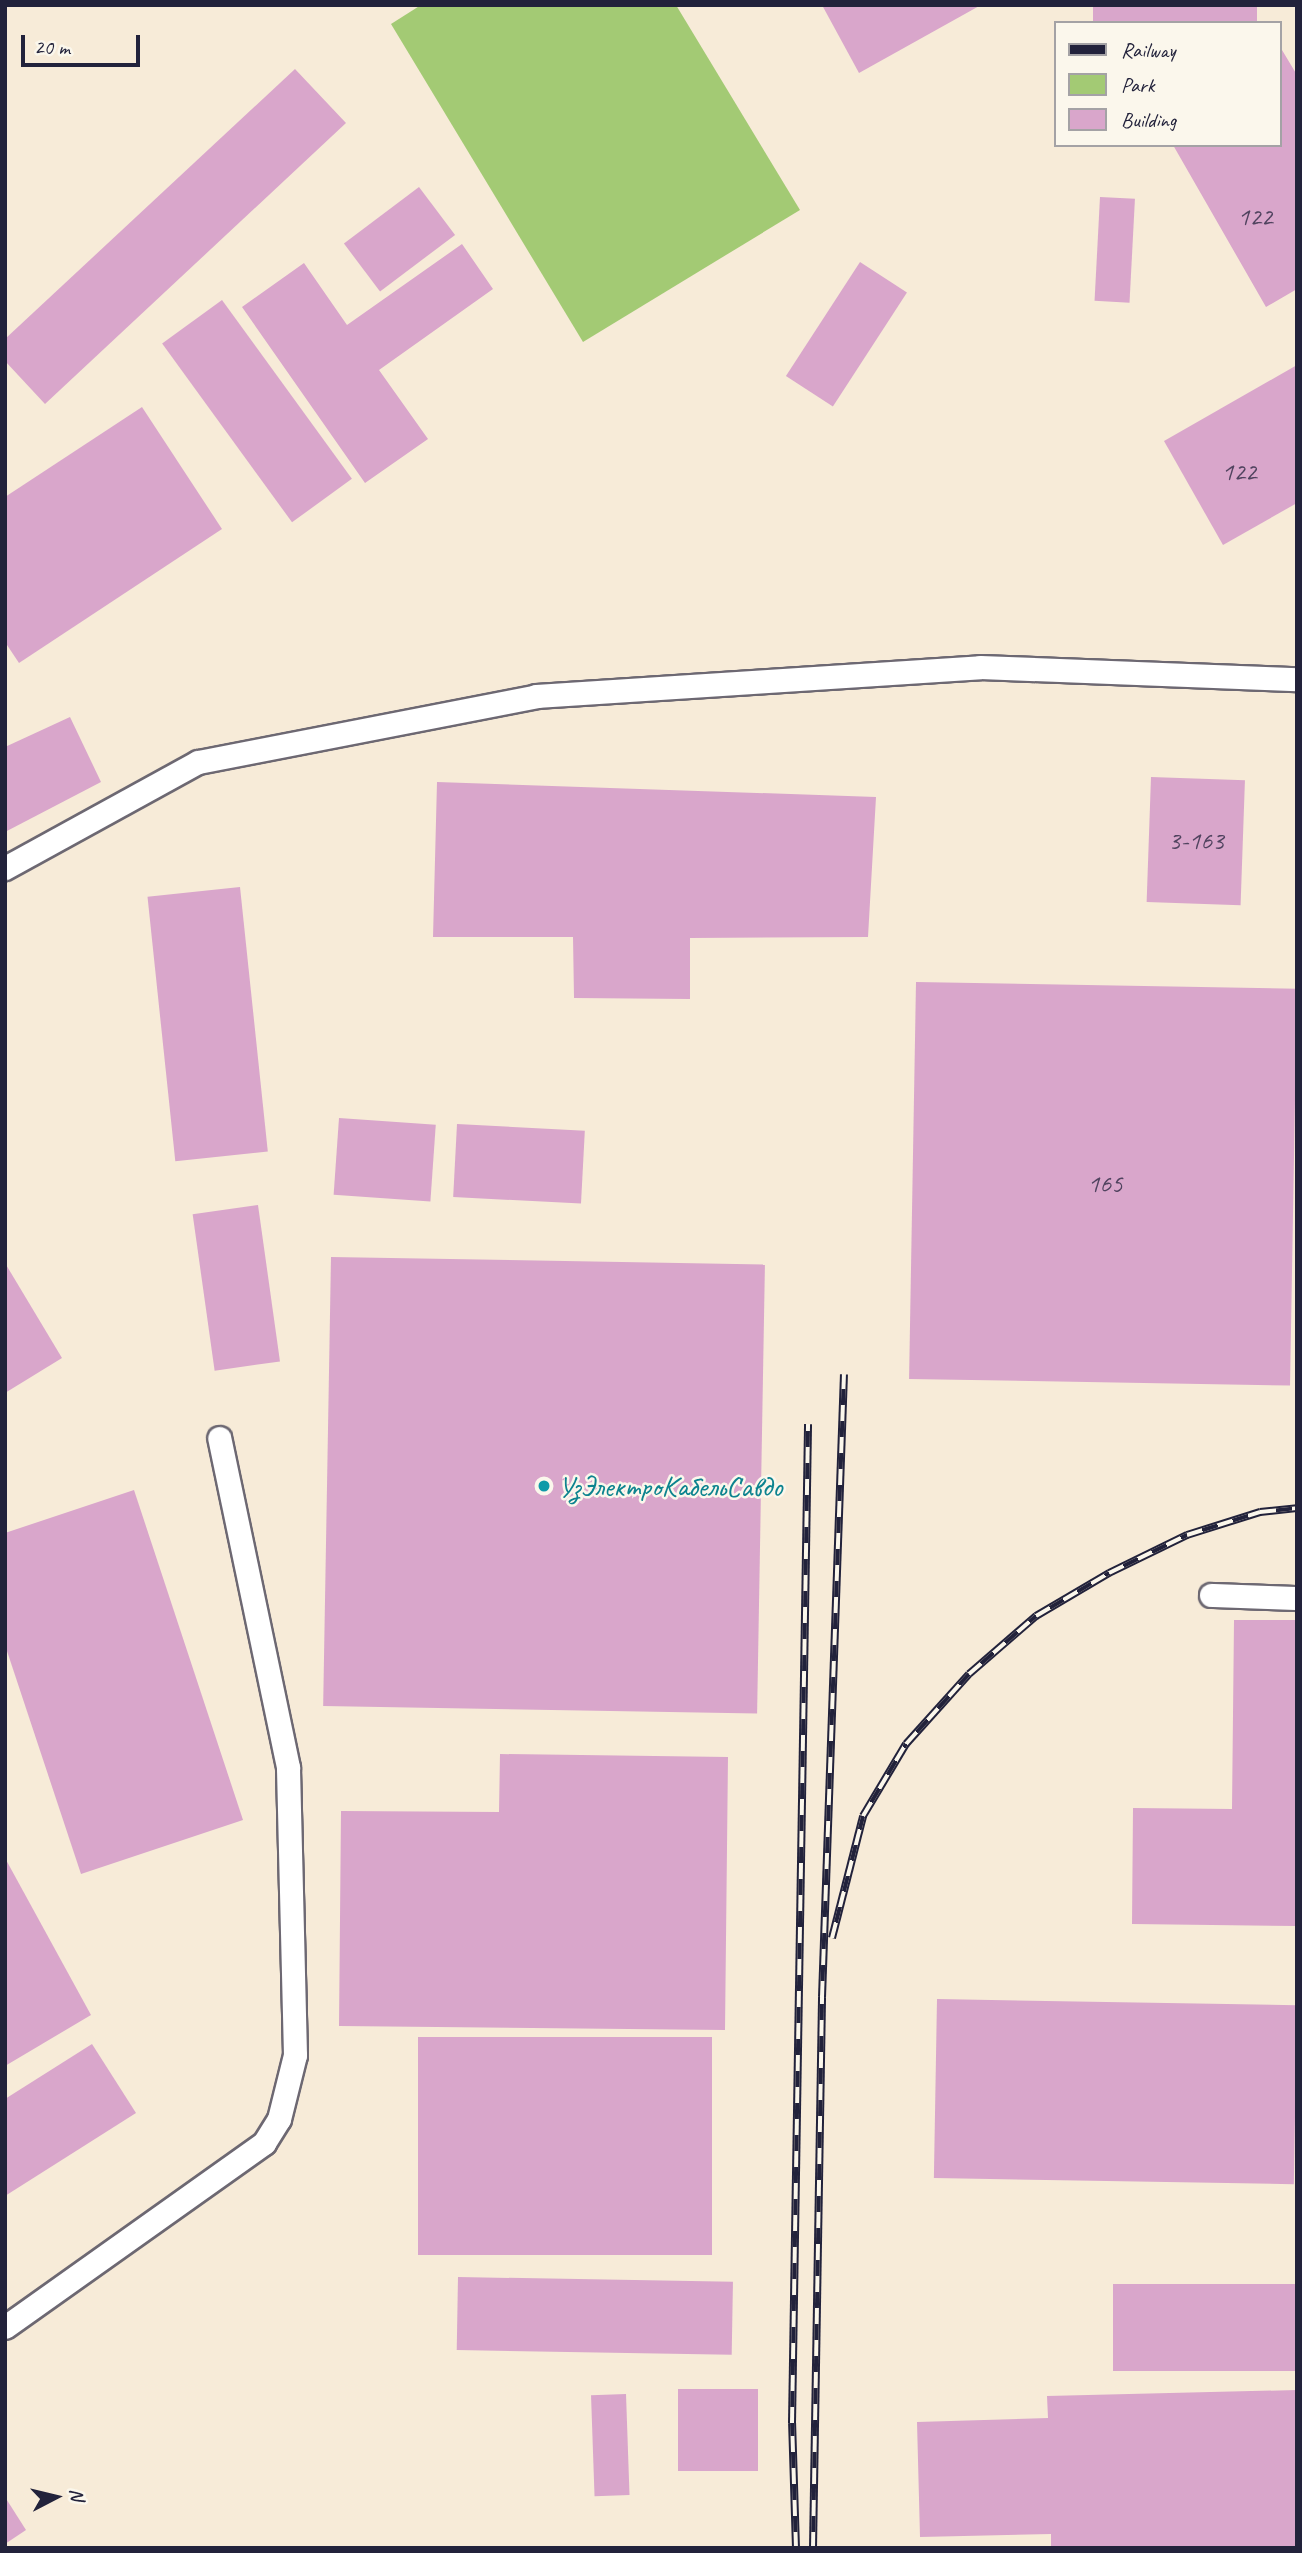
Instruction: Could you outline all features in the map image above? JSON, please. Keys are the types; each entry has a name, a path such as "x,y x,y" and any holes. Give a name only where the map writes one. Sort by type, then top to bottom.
{"lane":[{"path":"5,868 198,762 536,696 980,667 1297,679"},
{"path":"5,2327 264,2143 279,2119 295,2055 288,1766 219,1438"},
{"path":"1211,1595 1297,1598"}],"green space":[{"path":"421,5 676,5 800,210 583,342 391,24"}],"building":[{"path":"822,5 981,5 859,73"},
{"path":"1093,5 1257,5 1257,21 1093,21"},
{"path":"1281,48 1297,75 1297,289 1266,307 1174,147 1281,147"},
{"path":"295,69 346,123 45,404 5,361 5,339"},
{"path":"419,187 455,235 380,291 344,244"},
{"path":"1100,197 1135,199 1130,303 1095,301"},
{"path":"462,244 493,289 379,370 428,439 365,483 242,307 304,263 347,325"},
{"path":"860,262 907,292 833,407 786,376"},
{"path":"222,300 352,479 292,522 162,343"},
{"path":"1297,365 1297,503 1223,545 1164,441"},
{"path":"142,407 222,529 19,663 5,642 5,497"},
{"path":"70,717 101,782 5,832 5,747"},
{"path":"1151,777 1245,780 1241,905 1147,902"},
{"path":"437,782 876,797 868,937 690,938 690,999 574,998 573,937 433,937"},
{"path":"240,887 268,1152 175,1161 148,897"},
{"path":"916,982 1297,989 1290,1386 909,1379"},
{"path":"339,1118 436,1125 430,1202 334,1195"},
{"path":"457,1124 585,1131 581,1204 453,1197"},
{"path":"258,1205 280,1361 215,1371 193,1214"},
{"name":"УзЭлектроКабельСавдо","path":"331,1257 765,1265 757,1714 323,1706"},
{"path":"5,1263 62,1358 5,1393"},
{"path":"134,1490 243,1820 81,1874 5,1645 5,1533"},
{"path":"1234,1620 1297,1620 1297,1926 1132,1924 1133,1808 1232,1809"},
{"path":"500,1754 728,1757 725,2030 339,2026 341,1811 499,1812"},
{"path":"5,1858 91,2015 5,2066"},
{"path":"937,1999 1297,2005 1294,2184 934,2178"},
{"path":"418,2037 712,2037 712,2255 418,2255"},
{"path":"92,2044 136,2113 5,2196 5,2099"},
{"path":"458,2277 733,2282 732,2355 457,2350"},
{"path":"1113,2284 1297,2284 1297,2371 1113,2371"},
{"path":"678,2389 758,2389 758,2471 678,2471"},
{"path":"1297,2390 1297,2548 1051,2548 1051,2534 920,2537 917,2422 1048,2418 1047,2396"},
{"path":"626,2394 630,2495 595,2496 591,2395"},
{"path":"5,2497 26,2530 5,2544"}],"railway":[{"path":"813,2548 822,1997 844,1374"},
{"path":"796,2548 792,2423 808,1424"},
{"path":"832,1938 863,1816 906,1744 969,1674 1036,1616 1109,1573 1187,1535 1260,1512 1297,1508"}],"place":[{"name":"УзЭлектроКабельСавдо","path":"544,1486"}]}
